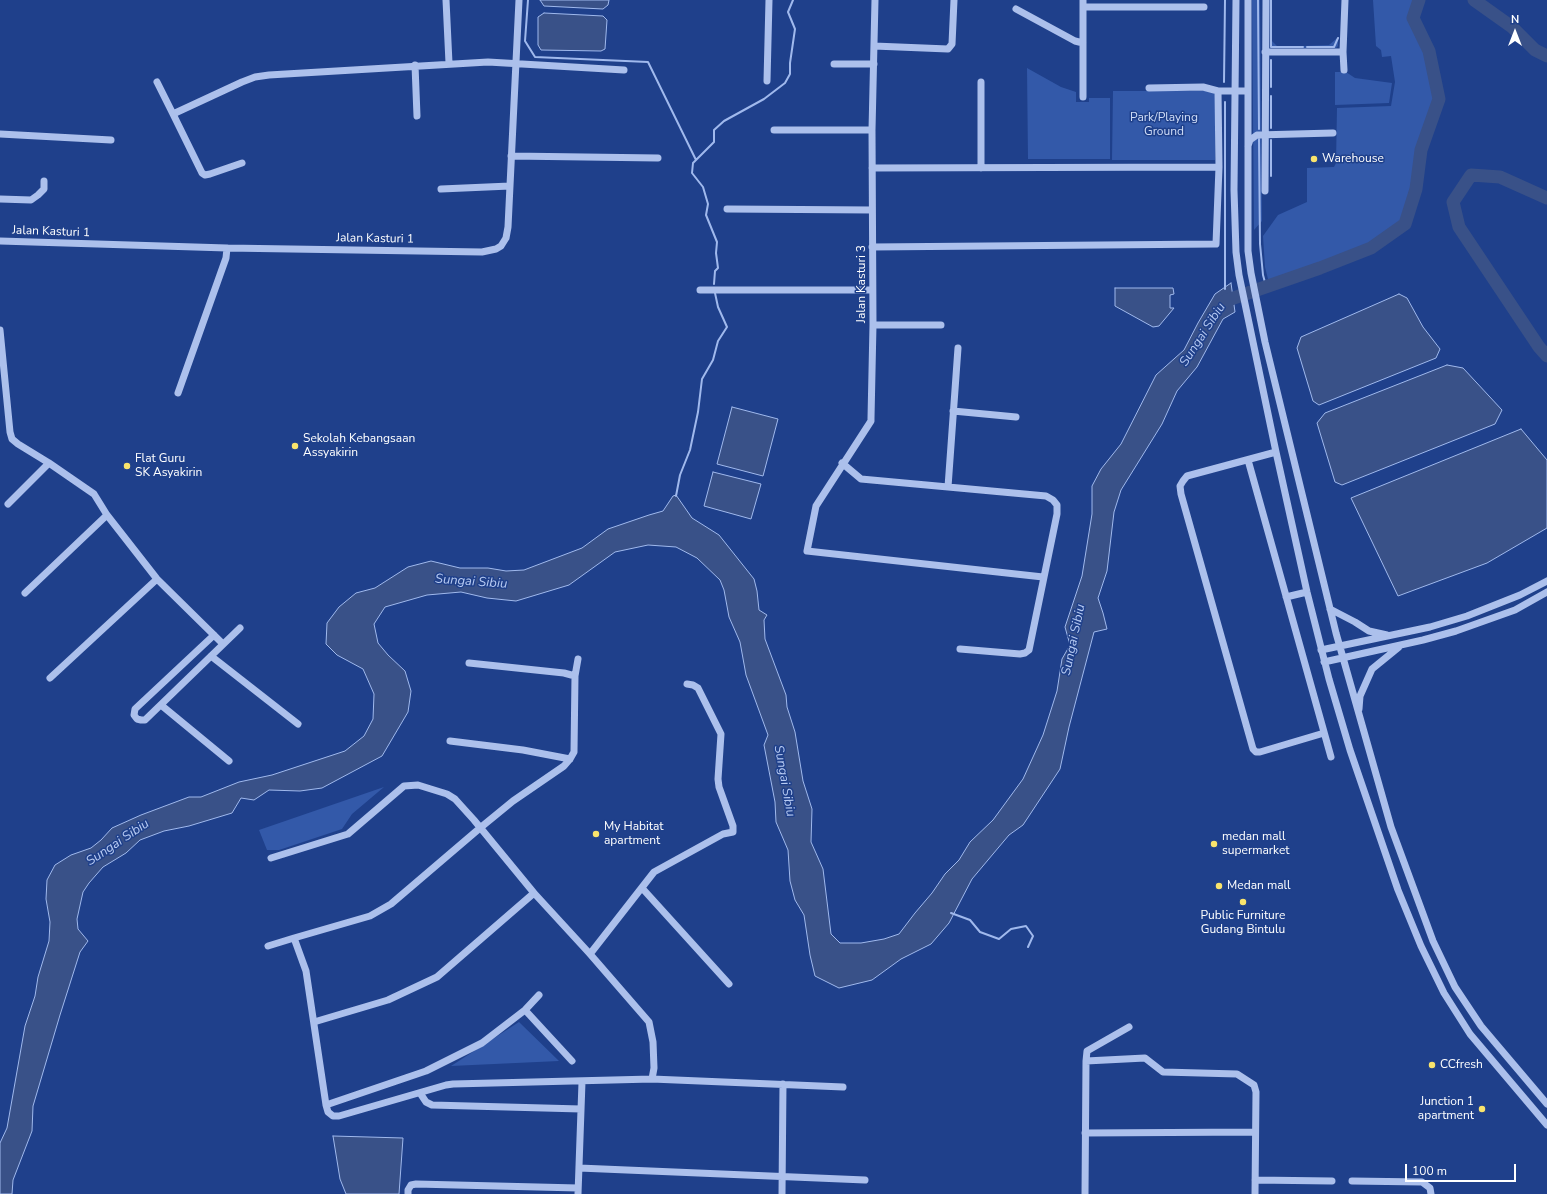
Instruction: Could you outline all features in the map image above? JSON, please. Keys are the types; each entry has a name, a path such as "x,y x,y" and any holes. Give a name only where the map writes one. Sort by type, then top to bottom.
{"street":[{"path":"446,0 449,63"},
{"name":"Jalan Kasturi 1","path":"0,241 228,248 489,252 501,246 506,238 519,0"},
{"path":"767,81 769,0"},
{"name":"Jalan Kasturi 3","path":"875,0 872,130 873,325 871,421 842,463 816,506 807,551 1043,577"},
{"path":"874,46 948,49 952,44 954,0"},
{"path":"1236,0 1234,190 1236,252 1239,275 1276,452 1324,662 1350,750 1398,890 1421,946 1444,993 1470,1034 1547,1125"},
{"path":"1248,0 1248,251 1251,273 1265,342 1340,647 1391,827 1433,941 1455,987 1481,1026 1547,1104"},
{"path":"1265,191 1266,0"},
{"path":"1344,70 1343,52 1345,0"},
{"path":"1083,96 1083,4 1204,7"},
{"path":"1016,9 1075,41 1083,43"},
{"path":"1265,52 1343,52"},
{"path":"173,114 255,77 415,65 488,62 624,70"},
{"path":"834,64 874,64"},
{"path":"415,65 417,116"},
{"path":"157,82 202,173 205,175 210,174 242,163"},
{"path":"981,82 981,168"},
{"path":"1149,88 1204,87 1218,91 1248,91"},
{"path":"872,247 1213,245 1216,242 1219,167 1218,91"},
{"path":"774,130 872,130"},
{"path":"1248,146 1253,137 1257,135 1333,133"},
{"path":"0,134 110,140"},
{"path":"511,156 658,158"},
{"path":"872,168 1219,167"},
{"path":"0,199 31,200 38,196 44,189 44,181"},
{"path":"441,189 510,186"},
{"path":"726,209 872,210"},
{"path":"178,393 226,258 228,248"},
{"path":"700,290 872,290"},
{"path":"873,325 941,325"},
{"path":"0,330 10,432 12,438 18,444 90,490 97,497 107,515 157,579 223,644"},
{"path":"948,487 958,348"},
{"path":"953,411 1016,417"},
{"path":"1276,452 1187,476 1182,481 1180,486 1181,494 1253,749 1256,752 1260,752 1324,733"},
{"path":"1248,460 1331,757"},
{"path":"8,504 49,463"},
{"path":"842,463 861,479 1046,496 1053,500 1056,505 1057,514 1029,650 1026,653 1020,654 960,649"},
{"path":"25,593 107,515"},
{"path":"50,678 157,579"},
{"path":"1321,650 1430,627 1467,616 1520,595 1547,581"},
{"path":"1286,597 1307,592"},
{"path":"1324,662 1456,631 1515,610 1547,592"},
{"path":"1330,609 1355,622 1368,631 1388,635"},
{"path":"214,635 134,709 134,715 137,719 145,720 240,628"},
{"path":"1358,713 1360,696 1372,669 1400,645"},
{"path":"211,656 298,724"},
{"path":"268,946 370,916 391,904 513,801 564,766 574,752 575,676 578,659"},
{"path":"469,664 564,673 575,676"},
{"path":"590,954 654,872 723,834 733,832 733,826 719,787 720,734 698,688 687,684"},
{"path":"161,705 229,761"},
{"path":"450,741 524,750 570,759"},
{"path":"271,858 348,834 404,786 418,785 447,794 455,799 534,893 590,954 649,1022 653,1042 654,1068 652,1079"},
{"path":"642,888 728,984"},
{"path":"314,1022 388,1000 437,976 534,893"},
{"path":"294,938 306,971 326,1106 328,1112 333,1116 340,1116 453,1084 582,1082 652,1079 843,1087"},
{"path":"326,1106 426,1071 482,1043 525,1010 540,995"},
{"path":"525,1010 572,1061"},
{"path":"1085,1194 1087,1050 1129,1027"},
{"path":"1086,1061 1145,1058 1163,1072 1237,1074 1254,1085 1256,1088 1255,1194"},
{"path":"408,1194 408,1190 411,1185 416,1184 578,1191 582,1082"},
{"path":"782,1084 782,1194"},
{"path":"420,1093 426,1102 432,1105 581,1109"},
{"path":"1085,1133 1255,1132"},
{"path":"579,1168 865,1180"},
{"path":"1255,1180 1332,1181"},
{"path":"1352,1181 1422,1182 1430,1188 1431,1194"}],"green space":[{"path":"1252,0 1260,0 1262,221 1254,230"},
{"path":"1373,0 1415,0 1411,19 1425,51 1436,97 1418,146 1413,186 1401,221 1371,243 1269,283 1265,267 1263,236 1278,215 1307,202 1307,168 1334,167 1336,163 1337,108 1391,106 1395,82 1391,56 1382,57 1381,50 1376,46"},
{"path":"1270,39 1277,46 1303,46 1329,45 1338,39 1338,46 1336,48 1274,48 1270,45"},
{"path":"1027,68 1061,87 1076,92 1076,102 1089,102 1089,98 1110,98 1110,159 1028,159"},
{"path":"1335,72 1346,72 1355,78 1392,83 1389,103 1335,105"},
{"name":"Park/Playing Ground","path":"1113,91 1216,91 1215,160 1112,160"},
{"path":"384,787 352,814 342,829 279,850 267,850 259,830"},
{"path":"519,1022 559,1061 451,1066"}],"water":[{"path":"540,0 609,0 608,5 603,9 544,6"},
{"path":"544,13 603,16 607,20 605,49 601,51 541,50 538,45 538,17"},
{"path":"1231,283 1235,312 1223,319 1197,367 1177,391 1162,424 1121,490 1114,512 1107,571 1098,598 1107,629 1094,632 1069,727 1060,769 1023,825 1009,835 972,879 949,923 931,944 901,959 872,980 839,988 815,976 804,915 795,900 790,881 788,850 776,822 775,802 764,745 768,735 746,675 740,642 729,617 724,590 720,580 697,558 676,547 648,545 615,552 569,585 516,601 487,598 461,592 427,595 385,607 374,624 378,643 405,671 411,691 408,712 382,756 322,788 300,791 269,790 254,800 241,798 232,813 189,826 164,831 140,840 126,853 103,867 89,883 83,892 77,919 78,929 88,941 80,952 60,1015 33,1106 32,1131 13,1180 12,1194 0,1194 0,1143 7,1128 25,1026 35,996 38,977 49,941 50,922 46,899 47,880 55,865 71,855 91,848 112,828 141,815 189,797 201,797 239,782 272,775 345,751 364,736 373,719 374,694 363,669 337,655 326,644 327,623 339,607 356,593 375,588 408,567 431,561 460,568 488,568 506,571 524,570 582,548 608,529 663,511 673,496 676,495 692,518 719,535 754,579 759,610 767,615 764,620 765,639 786,695 787,707 795,732 803,781 812,809 811,842 823,869 831,934 840,943 861,943 884,939 899,934 932,893 945,874 959,860 970,842 993,820 1023,779 1043,735 1057,691 1062,659 1070,645 1065,627 1082,576 1092,514 1092,486 1101,469 1121,444 1156,375 1184,350 1215,294"},
{"path":"1115,288 1173,288 1174,294 1170,295 1170,308 1174,308 1159,326 1153,327 1115,306"},
{"path":"1399,294 1407,298 1423,327 1440,349 1436,358 1319,405 1313,401 1297,348 1301,337"},
{"path":"1447,365 1463,368 1502,410 1495,424 1342,485 1335,482 1317,423 1325,413"},
{"path":"732,407 778,419 763,476 717,464"},
{"path":"1521,429 1547,460 1547,528 1487,563 1398,596 1351,498"},
{"path":"713,472 761,484 751,519 704,506"},
{"path":"333,1136 403,1138 399,1194 346,1194 340,1179"}],"waterway":[{"path":"528,0 525,41 535,57 648,62 696,160"},
{"path":"714,284 715,271 718,268 716,253 717,242 706,215 708,204 703,187 692,173 693,163 714,142 714,130 724,121 764,99 785,83 790,74 790,63 795,29 788,12 793,0"},
{"path":"1224,82 1225,0"},
{"path":"1258,0 1259,129"},
{"path":"1271,0 1271,47 1303,47"},
{"name":"Sungai Sibiu","path":"1220,308 1225,301 1320,268 1371,248 1405,224 1416,189 1421,150 1439,99 1429,51 1413,18 1419,0"},
{"name":"Sungai Sibiu","path":"1474,0 1512,27 1535,50 1547,56"},
{"path":"1307,47 1334,47 1338,38"},
{"path":"1271,60 1271,87"},
{"path":"1271,96 1271,128"},
{"path":"1225,102 1225,289"},
{"path":"1259,139 1260,244 1263,275 1266,286"},
{"path":"1271,140 1271,176"},
{"name":"Sungai Sibiu","path":"1547,198 1500,177 1471,175 1453,202 1459,227 1539,347 1547,356"},
{"path":"676,496 680,475 690,450 698,412 702,379 713,360 718,341 727,327 718,307 715,293"},
{"path":"951,913 970,920 980,932 999,939 1011,929 1026,926 1033,936 1028,947"}],"place":[{"name":"Warehouse","path":"1314,159"},
{"name":"Sekolah Kebangsaan Assyakirin","path":"295,446"},
{"name":"Flat Guru SK Asyakirin","path":"127,466"},
{"name":"My Habitat apartment","path":"596,834"},
{"name":"medan mall supermarket","path":"1214,844"},
{"name":"Medan mall","path":"1219,886"},
{"name":"Public Furniture Gudang Bintulu","path":"1243,902"},
{"name":"CCfresh","path":"1432,1065"},
{"name":"Junction 1 apartment","path":"1482,1109"}]}
